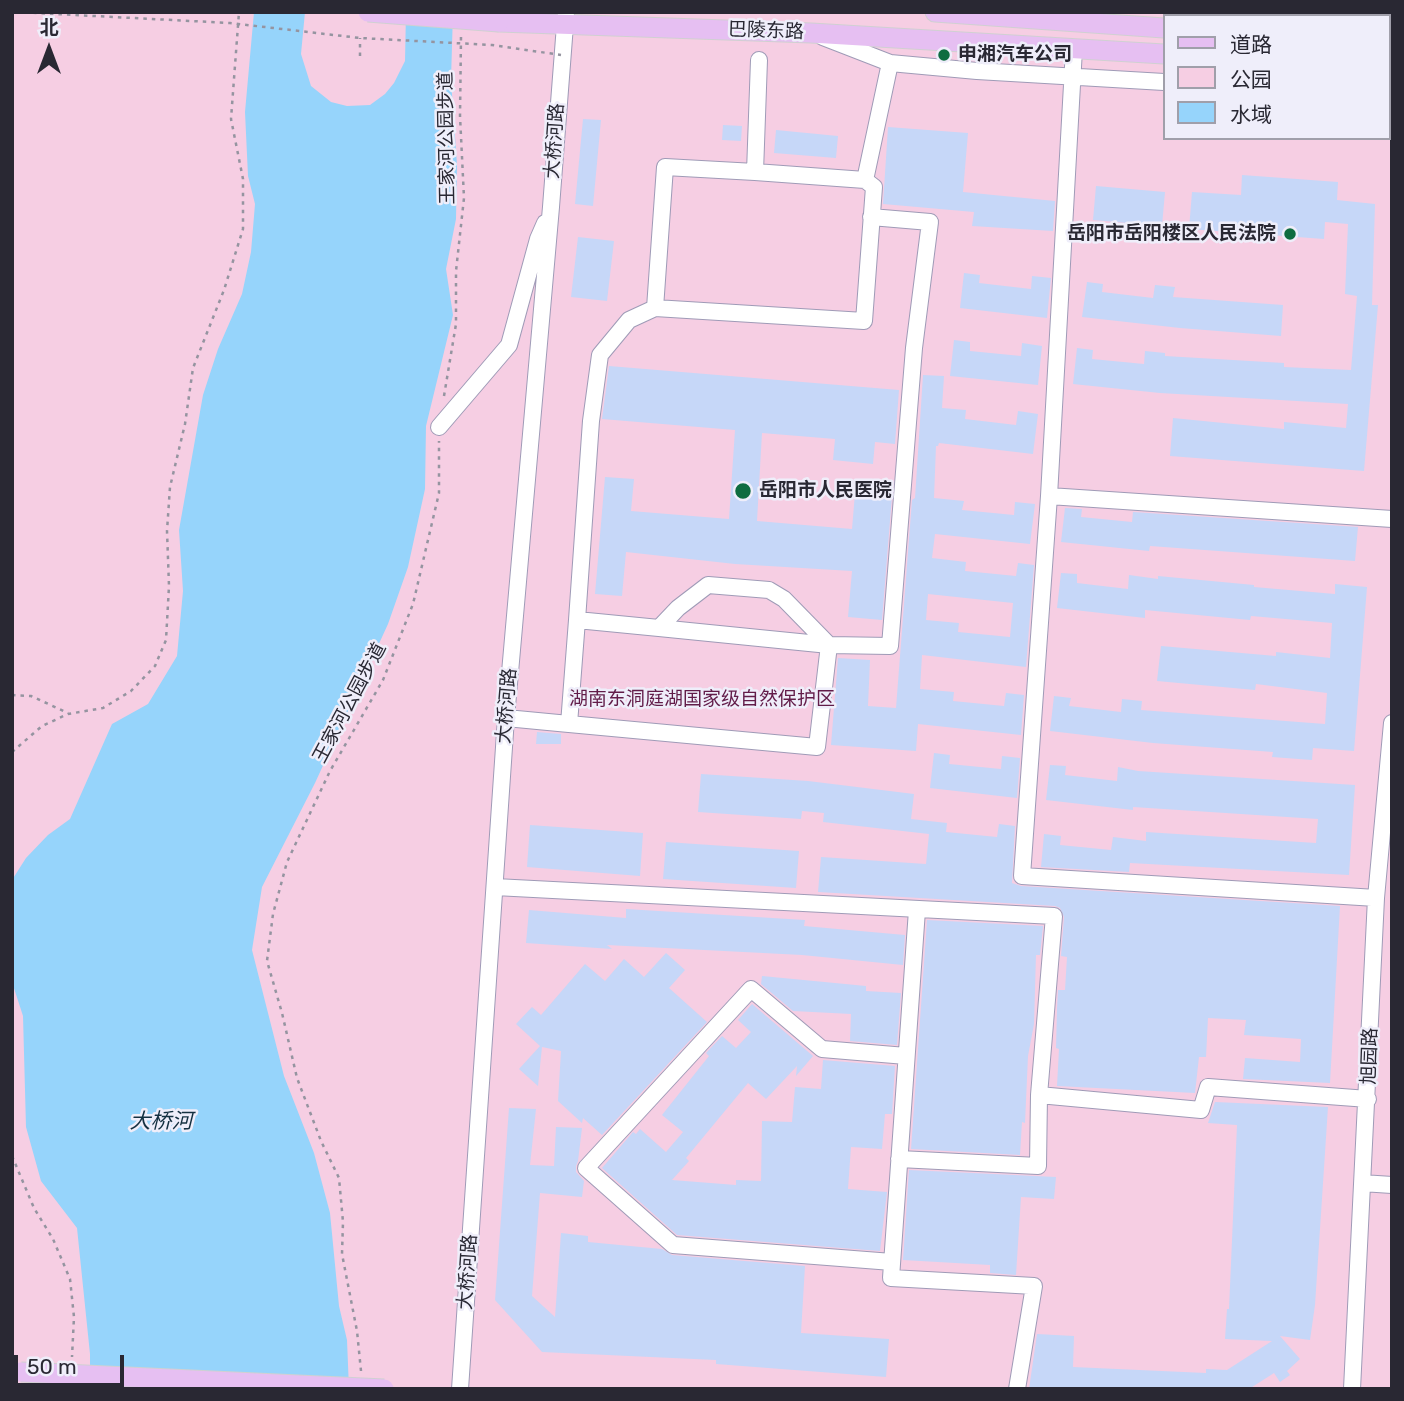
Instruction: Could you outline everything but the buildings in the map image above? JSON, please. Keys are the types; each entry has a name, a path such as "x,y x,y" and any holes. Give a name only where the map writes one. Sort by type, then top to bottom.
{"main road":[{"name":"巴陵东路","path":"368,12 499,22 566,19 1162,54"},
{"path":"935,12 1162,28"},
{"path":"17,1371 384,1389"}],"street":[{"path":"1292,12 1316,14"},
{"name":"大桥河路","path":"460,1389 506,719 566,19"},
{"path":"811,33 890,63 1162,82"},
{"path":"1074,49 1049,496 1023,876 1377,898"},
{"path":"755,172 759,60"},
{"path":"865,180 890,63"},
{"path":"569,724 591,421 600,355 629,320 655,308 864,321 874,187 865,180 665,167 655,308"},
{"path":"439,427 509,345 538,239 551,207"},
{"path":"577,620 829,645 890,646 914,348 930,222 872,216"},
{"path":"1049,496 1392,519"},
{"path":"659,628 678,608 708,586 769,590 784,599 829,645"},
{"path":"506,719 817,747 829,645"},
{"name":"旭园路","path":"1352,1389 1377,898 1392,723"},
{"path":"495,887 1054,916 1039,1095 1038,1167 899,1159"},
{"path":"917,910 891,1278 1034,1286 1017,1389"},
{"path":"892,1262 673,1245 586,1168 751,989 822,1049 906,1056"},
{"path":"1039,1095 1201,1110 1208,1087 1368,1100"},
{"path":"1362,1183 1392,1185"}],"path":[{"path":"16,12 230,23 360,38 492,45 561,55"},
{"path":"12,752 42,726 68,713 103,708 131,691 155,666 166,640 170,487 186,424 193,368 224,290 243,229 243,179 231,118 239,12"},
{"name":"王家河公园步道","path":"361,1379 357,1331 342,1254 343,1222 339,1178 296,1078 267,961 273,914 287,862 330,771 383,680 413,604 439,493 439,427 456,324 456,271 464,198 460,116 461,25"},
{"path":"359,56 360,38"},
{"path":"12,695 31,696 68,713"},
{"path":"12,1068 12,1134"},
{"path":"12,1156 34,1208 53,1239 70,1279 74,1317 71,1369"}],"green space":[{"name":"湖南东洞庭湖国家级自然保护区","path":"12,12 1392,12 1392,1389 12,1389"}],"water":[{"name":"大桥河","path":"254,12 305,12 301,54 311,86 331,102 347,106 370,105 394,83 405,61 406,12 453,12 451,80 457,165 456,219 446,269 453,315 426,426 425,489 408,567 388,624 315,783 262,887 252,950 284,1076 314,1153 330,1213 339,1306 347,1340 349,1389 90,1389 90,1354 77,1228 41,1181 26,1127 23,1016 12,982 12,880 26,858 48,835 70,819 112,724 148,704 177,656 183,591 179,530 203,395 218,349 242,294 251,252 255,204 248,176 245,112"}],"place":[{"name":"申湘汽车公司","path":"944,55"},
{"name":"岳阳市岳阳楼区人民法院","path":"1290,234"},
{"name":"岳阳市人民医院","path":"743,491"}]}
